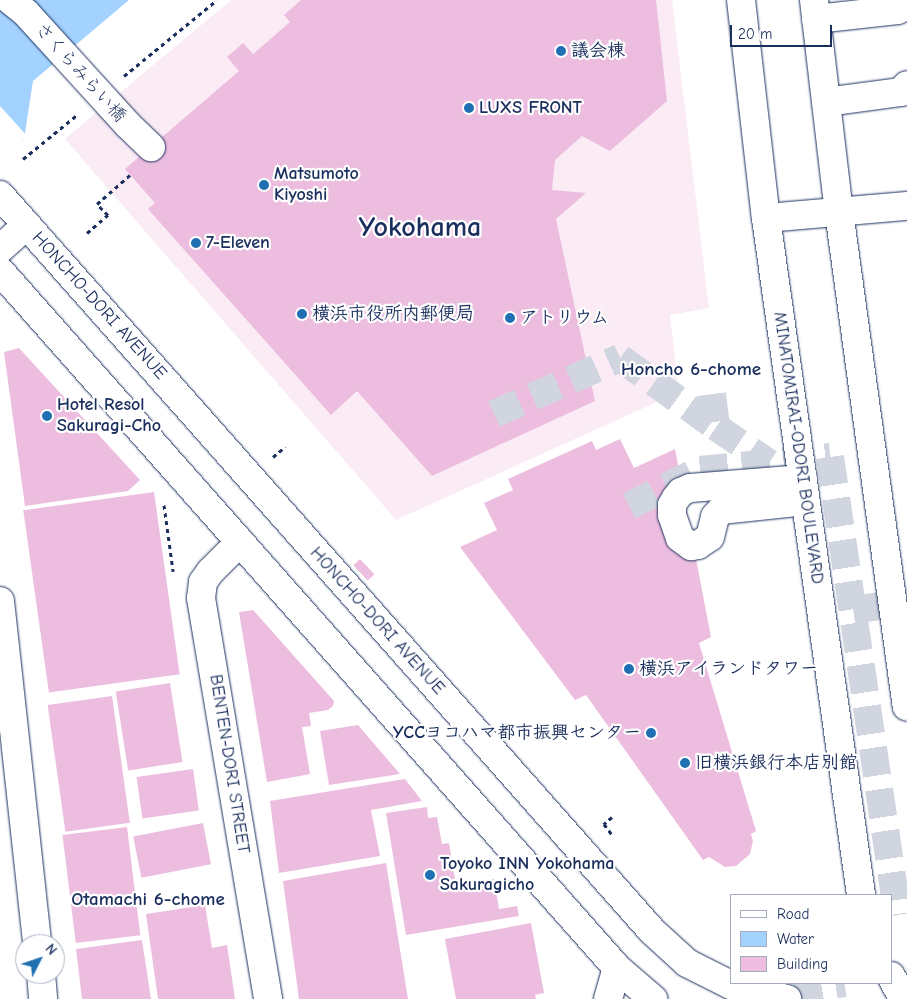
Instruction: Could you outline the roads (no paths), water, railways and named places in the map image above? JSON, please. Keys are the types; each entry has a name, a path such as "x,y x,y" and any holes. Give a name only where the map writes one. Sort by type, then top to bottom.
{"main road":[{"name":"さくらみらい橋","path":"10,0 26,13 128,125 151,147"},
{"name":"MINATOMIRAI-ODORI BOULEVARD","path":"741,0 766,218 861,894"},
{"path":"897,0 898,10 815,9 839,212 907,706"},
{"path":"826,102 900,92 907,85"},
{"name":"HONCHO-DORI AVENUE","path":"0,194 652,931 687,963 731,985 787,999"},
{"path":"766,218 907,206"},
{"path":"0,249 27,225"},
{"path":"0,271 617,968 653,999"},
{"name":"BENTEN-DORI STREET","path":"240,542 210,572 203,582 202,598 268,999"},
{"path":"0,601 36,934"},
{"path":"608,999 617,968"},
{"path":"892,978 903,999"},
{"path":"41,984 43,999"}],"water":[{"path":"0,0 129,0 33,81 24,139 0,158"}],"tunnel":[{"path":"494,414 620,358 716,427"},
{"path":"712,394 716,427 769,463"},
{"path":"629,506 700,470 830,457 898,915"},
{"path":"853,610 907,602"},
{"path":"796,999 794,991 838,984"}],"place":[{"name":"議会棟","path":"561,51"},
{"name":"LUXS FRONT","path":"469,108"},
{"name":"Matsumoto Kiyoshi","path":"264,185"},
{"name":"7-Eleven","path":"196,243"},
{"name":"横浜市役所内郵便局","path":"302,314"},
{"name":"アトリウム","path":"510,318"},
{"name":"Hotel Resol Sakuragi-Cho","path":"47,416"},
{"name":"横浜アイランドタワー","path":"629,669"},
{"name":"YCCヨコハマ都市振興センター","path":"651,733"},
{"name":"旧横浜銀行本店別館","path":"685,763"},
{"name":"Toyoko INN Yokohama Sakuragicho","path":"430,875"}],"district":[{"name":"Yokohama","path":"420,227"},
{"name":"Honcho 6-chome","path":"691,370"},
{"name":"Otamachi 6-chome","path":"148,900"}]}
